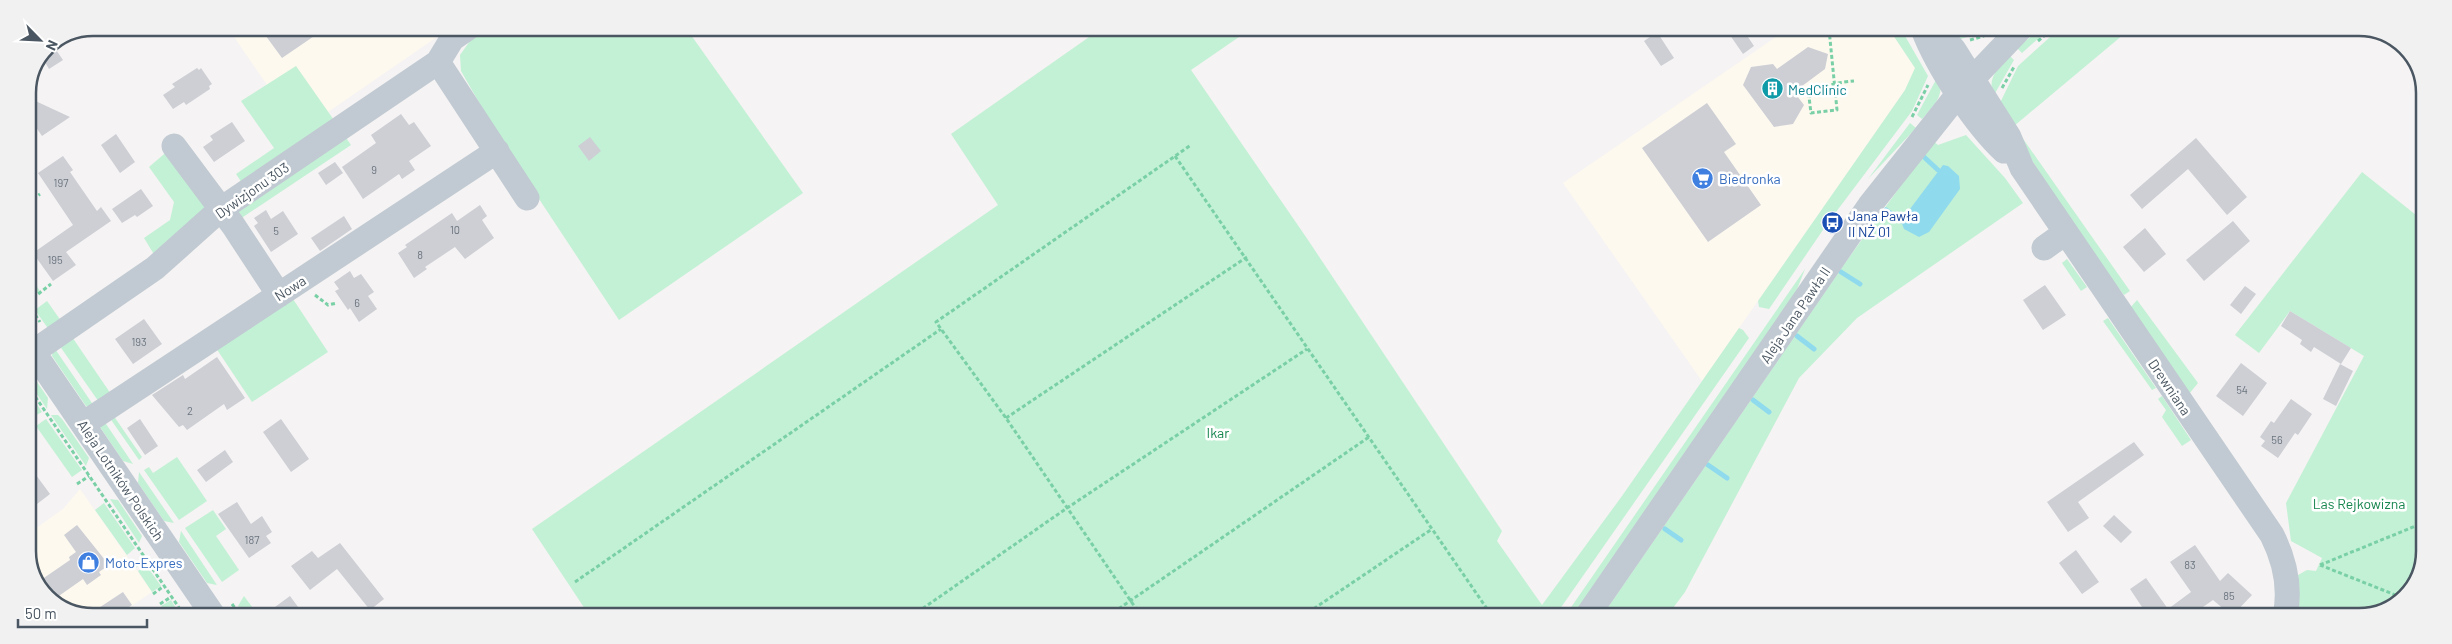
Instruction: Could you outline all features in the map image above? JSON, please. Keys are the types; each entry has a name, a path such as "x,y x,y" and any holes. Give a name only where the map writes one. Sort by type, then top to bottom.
{"street":[{"name":"Dywizjonu 303","path":"36,344 155,268 221,209 438,62 452,39 456,36"},
{"name":"Drewniana","path":"1925,36 1928,42 1966,86"},
{"name":"Drewniana","path":"1940,36 1996,144 2022,168 2272,535 2283,558 2288,591 2287,608"},
{"name":"Aleja Jana Pawła II","path":"1593,608 1870,205 1966,86 2013,36"},
{"path":"438,62 527,198"},
{"path":"174,146 221,209 279,296"},
{"name":"Nowa","path":"83,424 497,151"},
{"path":"2044,248 2065,233"},
{"name":"Aleja Lotników Polskich","path":"36,357 83,424 221,608"}],"path":[{"path":"1830,36 1834,83 1837,110 1811,113 1809,97 1834,83 1854,81"},
{"path":"1136,608 1006,418 936,322 1191,145"},
{"path":"1176,156 1487,608"},
{"path":"36,197 40,194"},
{"path":"1006,418 1247,257"},
{"path":"36,296 51,284"},
{"path":"309,294 316,295 328,305 337,303"},
{"path":"575,582 941,329"},
{"path":"923,608 1066,508 1307,349"},
{"path":"36,398 179,608"},
{"path":"1120,608 1369,437"},
{"path":"77,484 89,476"},
{"path":"2395,595 2320,565 2416,526"},
{"path":"1316,608 1432,528"},
{"path":"134,567 146,559"},
{"path":"153,594 164,586"},
{"path":"160,604 171,596"}],"shaded area":[{"path":"233,36 438,36 328,112 296,66 267,85"},
{"path":"1777,36 1894,36 1915,68 1905,90 1702,381 1563,183"},
{"path":"80,489 152,592 128,608 82,607 56,594 44,579 37,562 36,528 63,509"}],"green space":[{"path":"478,36 692,36 803,193 619,320 504,146 461,71 460,55 470,41"},
{"name":"Ikar","path":"1091,36 1240,36 1191,70 1306,237 1502,531 1497,541 1542,605 1622,496 1739,328 1749,338 1561,608 584,608 532,529 998,205 951,134"},
{"path":"1894,36 1905,36 1928,76 1912,111 1833,216 1828,212 1820,223 1825,227 1769,309 1759,307 1758,301 1905,90 1915,68"},
{"path":"1953,36 1971,36 1957,40"},
{"path":"2032,36 2041,36 2022,53 2017,48"},
{"path":"2051,36 2122,36 2014,126 2130,291 2124,295 2075,232 1999,105 2018,66"},
{"path":"2009,55 2014,60 1994,95 1992,89 1993,78"},
{"path":"296,66 336,123 244,186 236,174 274,148 241,101"},
{"path":"1938,76 1941,89 1940,94 1922,119 1917,115"},
{"path":"1910,123 1916,128 1868,179"},
{"path":"342,132 351,145 240,219 233,209"},
{"path":"1966,135 2005,178 2023,203 1857,318 1799,378 1685,592 1673,608 1608,608 1845,263 1933,141 1938,145"},
{"path":"170,149 212,205 155,256 144,238 170,220 174,202 149,167"},
{"name":"Las Rejkowizna","path":"2362,172 2416,215 2416,551 2415,562 2408,579 2396,594 2390,598 2370,607 2295,608 2298,575 2307,570 2316,571 2322,558 2291,541 2286,503 2364,356 2290,311 2259,353 2235,335"},
{"path":"2067,259 2087,287 2081,291 2062,263"},
{"path":"1805,269 1794,297 1579,608 1571,608"},
{"path":"36,285 40,291 36,294"},
{"path":"291,296 328,352 252,402 214,345"},
{"path":"2137,300 2198,383 2189,394 2130,308"},
{"path":"47,301 64,325 52,334 36,309"},
{"path":"2108,318 2156,388 2152,390 2103,321"},
{"path":"70,334 113,397 101,405 57,342"},
{"path":"53,346 96,409 86,406 52,356"},
{"path":"36,381 48,398 47,409 36,393"},
{"path":"2162,396 2191,440 2182,446 2162,417 2166,410 2158,399"},
{"path":"36,403 42,412 36,415"},
{"path":"111,412 142,457 139,460 107,414"},
{"path":"51,415 58,415 62,419 89,458 86,466"},
{"path":"102,418 133,464 123,461 100,427"},
{"path":"46,419 82,470 72,477 36,426"},
{"path":"177,457 207,501 179,520 144,470 149,467 153,473"},
{"path":"139,472 174,523 164,521 138,483"},
{"path":"110,499 118,500 142,536 139,543"},
{"path":"104,503 135,548 127,555 95,510"},
{"path":"213,510 226,529 216,536 239,570 222,582 185,528"},
{"path":"181,531 217,585 207,583 179,542"},
{"path":"146,565 161,586 152,592 138,571"},
{"path":"244,596 253,608 239,608 238,606"},
{"path":"171,600 176,608 163,608 161,606"}],"water":[{"path":"1943,165 1948,166 1959,176 1960,189 1929,232 1919,237 1904,229 1901,221"}],"building":[{"path":"266,36 314,36 282,58"},
{"path":"1651,36 1660,36 1674,58 1661,66 1644,41"},
{"path":"1731,36 1747,36 1754,46 1743,54"},
{"name":"MedClinic","path":"1808,47 1828,54 1825,69 1794,92 1804,105 1793,124 1774,127 1743,85 1751,67 1773,64 1777,69"},
{"path":"47,65 55,65 49,69"},
{"path":"197,68 199,70 201,68 212,84 209,86 210,89 186,105 184,102 173,109 163,95 175,87 172,84"},
{"path":"36,101 70,117 42,136 36,127"},
{"name":"Biedronka","path":"1707,103 1736,144 1724,152 1761,205 1708,242 1642,148"},
{"path":"401,114 409,125 414,122 431,146 409,161 415,170 402,179 399,174 363,199 342,167 376,143 371,135"},
{"path":"232,122 245,141 214,162 203,147 213,140 210,136"},
{"path":"116,134 135,162 120,173 101,145"},
{"path":"590,137 601,151 589,161 578,146"},
{"path":"2196,138 2247,197 2227,215 2188,169 2142,209 2130,195"},
{"path":"63,156 73,170 70,172 97,211 101,207 111,221 66,252 76,265 53,281 36,257 36,251 73,225 38,173"},
{"path":"335,162 343,173 326,185 318,173"},
{"path":"141,189 153,206 137,217 135,215 122,223 112,209"},
{"path":"480,205 487,216 482,220 494,238 465,259 455,247 425,267 427,269 414,278 398,253 407,247 405,245 452,213 457,221"},
{"path":"266,210 271,219 283,211 298,234 271,252 254,226 258,223 254,218"},
{"path":"344,216 352,229 320,251 311,238"},
{"path":"2233,221 2250,241 2204,281 2186,260"},
{"path":"2145,228 2166,254 2144,272 2123,247"},
{"path":"350,271 354,278 361,274 374,292 368,296 377,309 359,322 335,291 339,289 334,282"},
{"path":"2045,285 2066,315 2043,330 2023,300"},
{"path":"2245,286 2256,294 2241,314 2230,305"},
{"path":"2290,311 2351,348 2341,364 2314,347 2311,352 2300,344 2302,340 2281,326"},
{"path":"144,319 162,344 133,364 115,339"},
{"path":"217,357 245,398 227,410 224,404 187,430 183,425 179,427 152,395 183,375 185,379"},
{"path":"2241,363 2267,383 2243,416 2216,396"},
{"path":"2340,364 2353,371 2336,406 2323,399"},
{"path":"2291,399 2312,414 2298,435 2295,433 2278,458 2261,446 2265,441 2260,437 2271,421 2274,423"},
{"path":"140,419 158,446 145,455 127,428"},
{"path":"281,419 309,459 291,472 263,432"},
{"path":"2134,442 2144,455 2078,502 2089,518 2068,532 2047,502"},
{"path":"225,450 233,462 206,482 197,470"},
{"path":"36,475 50,494 36,505"},
{"path":"237,502 251,524 262,516 272,532 266,536 271,543 249,558 218,514"},
{"path":"2114,515 2132,532 2121,543 2103,526"},
{"path":"77,525 109,565 99,572 101,575 87,585 83,579 59,596 50,588 44,578 70,560 69,557 76,552 64,535"},
{"path":"340,543 384,599 373,608 368,608 337,569 310,590 291,566 312,551 318,558"},
{"path":"2195,545 2220,581 2228,573 2252,595 2240,608 2222,608 2213,600 2202,608 2169,608 2191,592 2170,562"},
{"path":"2076,550 2099,582 2082,594 2059,563"},
{"path":"2146,578 2167,608 2143,608 2130,589"},
{"path":"123,592 132,605 128,608 99,608"},
{"path":"290,596 299,608 274,608"}],"waterway":[{"path":"1924,157 1938,170"},
{"path":"1886,210 1901,221"},
{"path":"1841,272 1860,284"},
{"path":"1797,336 1814,349"},
{"path":"1753,400 1769,412"},
{"path":"1708,465 1727,478"},
{"path":"1665,529 1681,540"}],"place":[{"name":"MedClinic","path":"1772,89"},
{"name":"Biedronka","path":"1703,178"},
{"name":"Jana Pawła II NŻ 01","path":"1832,223"},
{"name":"Moto-Expres","path":"89,562"}]}
